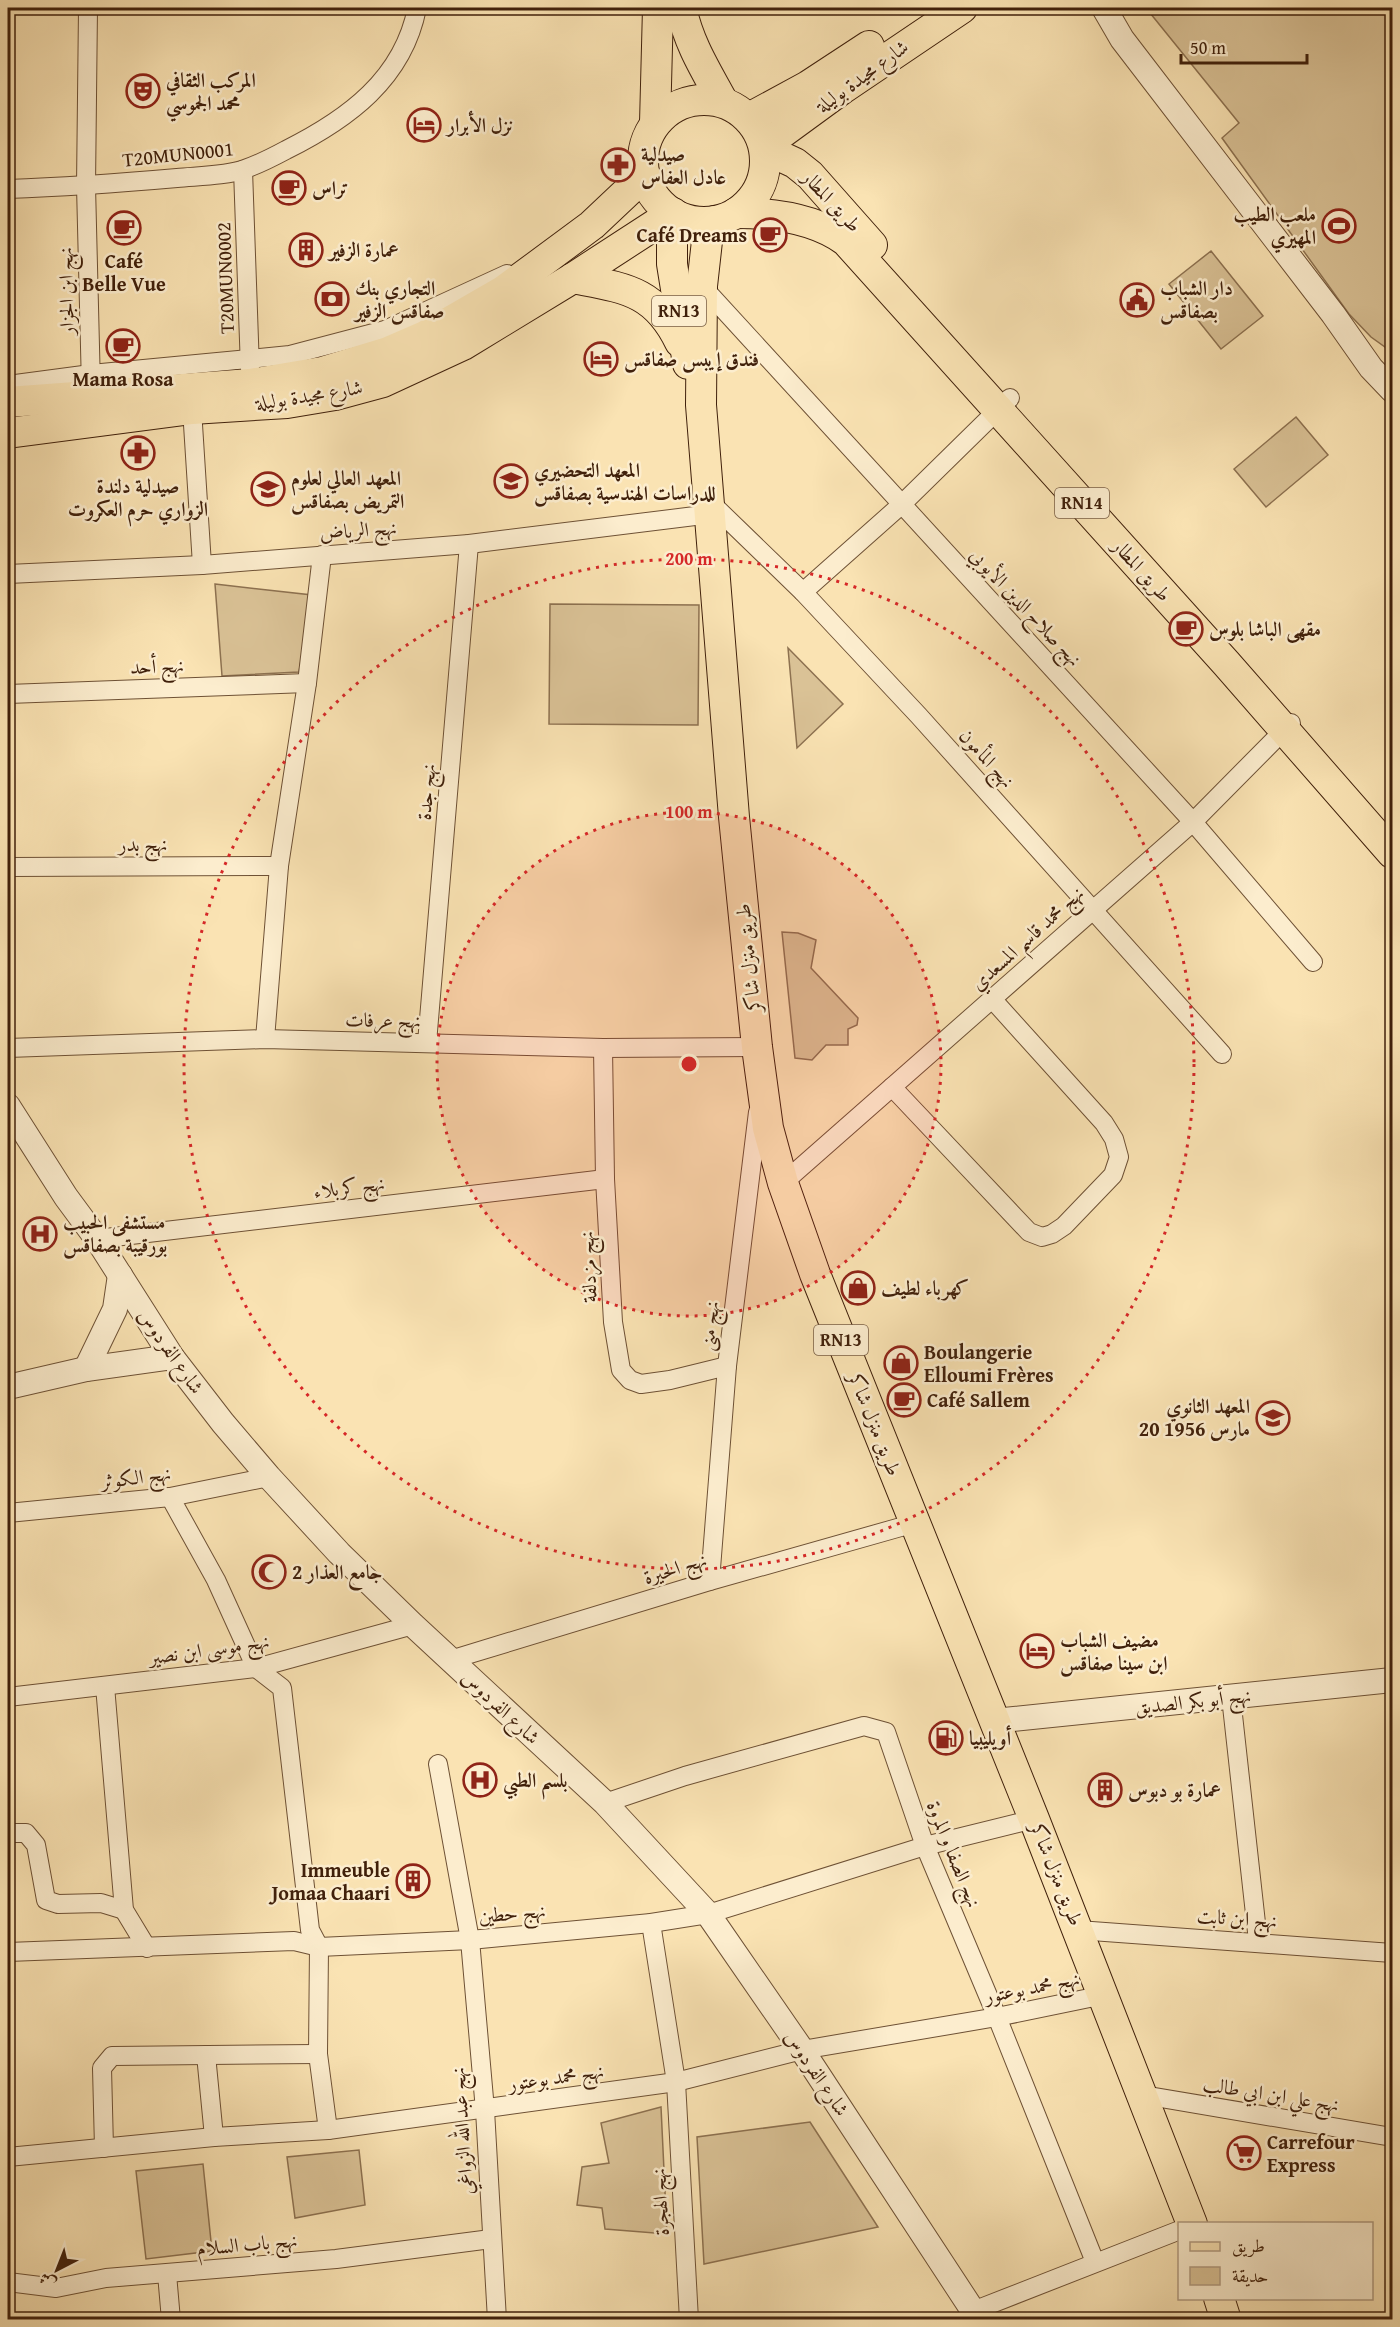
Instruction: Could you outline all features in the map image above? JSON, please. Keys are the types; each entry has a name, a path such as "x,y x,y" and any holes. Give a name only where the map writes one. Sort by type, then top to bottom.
{"main road":[{"path":"655,123 658,8"},
{"path":"681,8 697,57 723,102"},
{"name":"شارع مجيدة بوليلة","path":"748,118 808,86 923,8"},
{"name":"شارع مجيدة بوليلة","path":"765,148 842,88 962,8"},
{"path":"704,99 723,102 741,111 759,131 765,148 766,168 761,186 751,202 726,217 696,222 675,215 660,203 650,190 645,175 644,148 655,123 668,110 685,102 704,99"},
{"name":"طريق المطار","path":"765,148 795,163 810,175 1218,655 1392,830"},
{"name":"شارع مجيدة بوليلة","path":"8,402 91,384 250,371 322,372 388,352 425,336 503,291 592,225 645,175"},
{"name":"طريق المطار","path":"726,217 760,213 785,218 836,234 846,241 1004,404"},
{"name":"شارع مجيدة بوليلة","path":"8,433 192,409 287,403 335,395 383,382 463,345 675,215"},
{"name":"طريق منزل شاكر","path":"675,215 672,264 686,354 701,405"},
{"name":"طريق منزل شاكر","path":"726,217 707,241 702,286 701,405 734,817 757,1047 768,1128 783,1183 815,1274 1078,1929 1192,2222"},
{"path":"573,278 619,288 654,304 672,326 686,354"},
{"name":"طريق المطار","path":"1289,725 1392,853"},
{"path":"1220,2300 1226,2319"}],"street":[{"name":"نهج ابن الجزار","path":"88,8 86,186 91,384"},
{"name":"T20MUN0001","path":"86,186 243,170 307,140 362,102 396,64 409,36 417,8"},
{"path":"1088,8 1122,39"},
{"path":"1104,8 1122,39 1371,368 1392,390"},
{"name":"T20MUN0002","path":"243,170 250,371"},
{"path":"8,189 86,186"},
{"name":"نهج صلاح الدين الأيوبي","path":"702,286 1193,822 1313,962"},
{"path":"1352,340 1392,367"},
{"name":"شارع مجيدة بوليلة","path":"8,385 91,384"},
{"path":"803,592 901,505 1004,404"},
{"path":"192,409 202,565"},
{"name":"نهج الرياض","path":"8,574 202,565 469,544 710,508"},
{"name":"نهج المأمون","path":"710,508 803,592 919,716 1222,1054"},
{"name":"نهج جدة","path":"427,1043 469,544"},
{"path":"264,1039 279,866 307,683 322,555"},
{"name":"نهج أحد","path":"8,694 307,683"},
{"name":"نهج محمد قاسم المسعدي","path":"783,1183 1193,822 1289,725"},
{"name":"نهج بدر","path":"8,867 279,866"},
{"path":"892,1087 1029,1232 1042,1237 1064,1226 1113,1175 1119,1157 1114,1139 1104,1123 993,1000"},
{"name":"نهج عرفات","path":"8,1048 264,1039 603,1048 757,1047"},
{"name":"نهج مزدلفة","path":"603,1048 605,1179 613,1322 621,1370 630,1380 641,1384 670,1380 727,1366"},
{"name":"نهج منى","path":"710,1581 727,1366 762,1078"},
{"name":"شارع الفردوس","path":"8,1106 66,1197 97,1239 172,1358 223,1424 339,1553 450,1660 605,1803 708,1914 802,2050 976,2315"},
{"name":"نهج كربلاء","path":"97,1239 605,1179"},
{"path":"86,1369 115,1309 120,1275"},
{"path":"8,1387 86,1369 172,1358"},
{"name":"نهج الكوثر","path":"8,1514 170,1497 269,1477"},
{"path":"170,1497 216,1580 256,1668 282,1688 310,1930 319,1947 318,2054 328,2130"},
{"name":"نهج الحيرة","path":"450,1660 710,1581 915,1523"},
{"name":"نهج موسى ابن نصير","path":"8,1697 256,1668 413,1625"},
{"name":"نهج أبو بكر الصديق","path":"994,1721 1392,1680"},
{"path":"105,1686 124,1910 147,1948"},
{"path":"1231,1697 1258,1941"},
{"name":"نهج الصفا و المروة","path":"605,1803 685,1776 864,1726 886,1732 925,1846 998,2017 1095,2262"},
{"name":"نهج عبد الله الزواغي","path":"438,1764 470,1940 485,2110 497,2319"},
{"name":"نهج حطين","path":"8,1952 294,1941 319,1947 470,1940 651,1923 708,1914 925,1846 1034,1819"},
{"path":"8,1833 26,1833 36,1845 46,1900 58,1904 101,1903 124,1910"},
{"name":"نهج الهجرة","path":"651,1923 676,2082 689,2319"},
{"name":"نهج ابن ثابت","path":"1078,1929 1392,1953"},
{"name":"نهج محمد بوعتور","path":"8,2157 214,2137 328,2130 676,2082 802,2050 998,2017 1104,1995"},
{"path":"104,2148 102,2068 112,2056 318,2054"},
{"path":"206,2055 214,2137"},
{"name":"نهج علي ابن ابي طالب","path":"1143,2096 1392,2137"},
{"path":"976,2315 1095,2262 1178,2230"},
{"name":"نهج باب السلام","path":"8,2282 56,2288 106,2278 336,2259 491,2239"},
{"path":"167,2274 171,2319"}],"green space":[{"name":"ملعب الطيب المهيري","path":"1146,8 1392,8 1392,352 1371,337 1349,314 1222,138 1239,123"},
{"path":"1211,251 1263,316 1221,349 1169,284"},
{"path":"1296,417 1328,455 1266,507 1234,469"},
{"path":"215,584 312,595 299,672 222,676"},
{"path":"550,604 699,605 698,725 549,724"},
{"path":"788,648 843,704 797,748"},
{"path":"782,932 798,933 816,940 811,968 858,1018 857,1025 848,1029 848,1045 826,1045 812,1060 795,1058"},
{"path":"661,2107 667,2234 605,2229 602,2208 577,2205 582,2167 609,2163 601,2123"},
{"path":"810,2122 878,2227 704,2264 697,2137"},
{"path":"359,2150 365,2205 295,2218 287,2157"},
{"path":"203,2164 212,2251 146,2259 136,2171"}],"place":[{"name":"المركب الثقافي محمد الجموسي","path":"143,91"},
{"name":"نزل الأبرار","path":"424,125"},
{"name":"صيدلية عادل العفاس","path":"618,165"},
{"name":"تراس","path":"289,188"},
{"name":"ملعب الطيب المهيري","path":"1339,226"},
{"name":"Café Belle Vue","path":"124,228"},
{"name":"Café Dreams","path":"770,235"},
{"name":"عمارة الزفير","path":"306,250"},
{"name":"التجاري بنك صفاقس الزفير","path":"332,299"},
{"name":"دار الشباب بصفاقس","path":"1137,300"},
{"name":"Mama Rosa","path":"123,346"},
{"name":"فندق إيبس صفاقس","path":"601,359"},
{"name":"صيدلية دلندة الزواري حرم العكروت","path":"138,453"},
{"name":"المعهد التحضيري للدراسات الهندسية بصفاقس","path":"511,481"},
{"name":"المعهد العالي لعلوم التمريض بصفاقس","path":"268,489"},
{"name":"مقهى الباشا بلوس","path":"1186,629"},
{"name":"مستشفى الحبيب بورقيبة بصفاقس","path":"40,1234"},
{"name":"كهرباء لطيف","path":"858,1288"},
{"name":"Boulangerie Elloumi Frères","path":"901,1363"},
{"name":"Café Sallem","path":"904,1400"},
{"name":"المعهد الثانوي 20 مارس 1956","path":"1273,1418"},
{"name":"جامع العذار 2","path":"269,1572"},
{"name":"مضيف الشباب ابن سينا صفاقس","path":"1037,1651"},
{"name":"أويليبيا","path":"946,1738"},
{"name":"بلسم الطبي","path":"480,1780"},
{"name":"عمارة بو دبوس","path":"1105,1790"},
{"name":"Immeuble Jomaa Chaari","path":"413,1881"},
{"name":"Carrefour Express","path":"1244,2153"}]}
